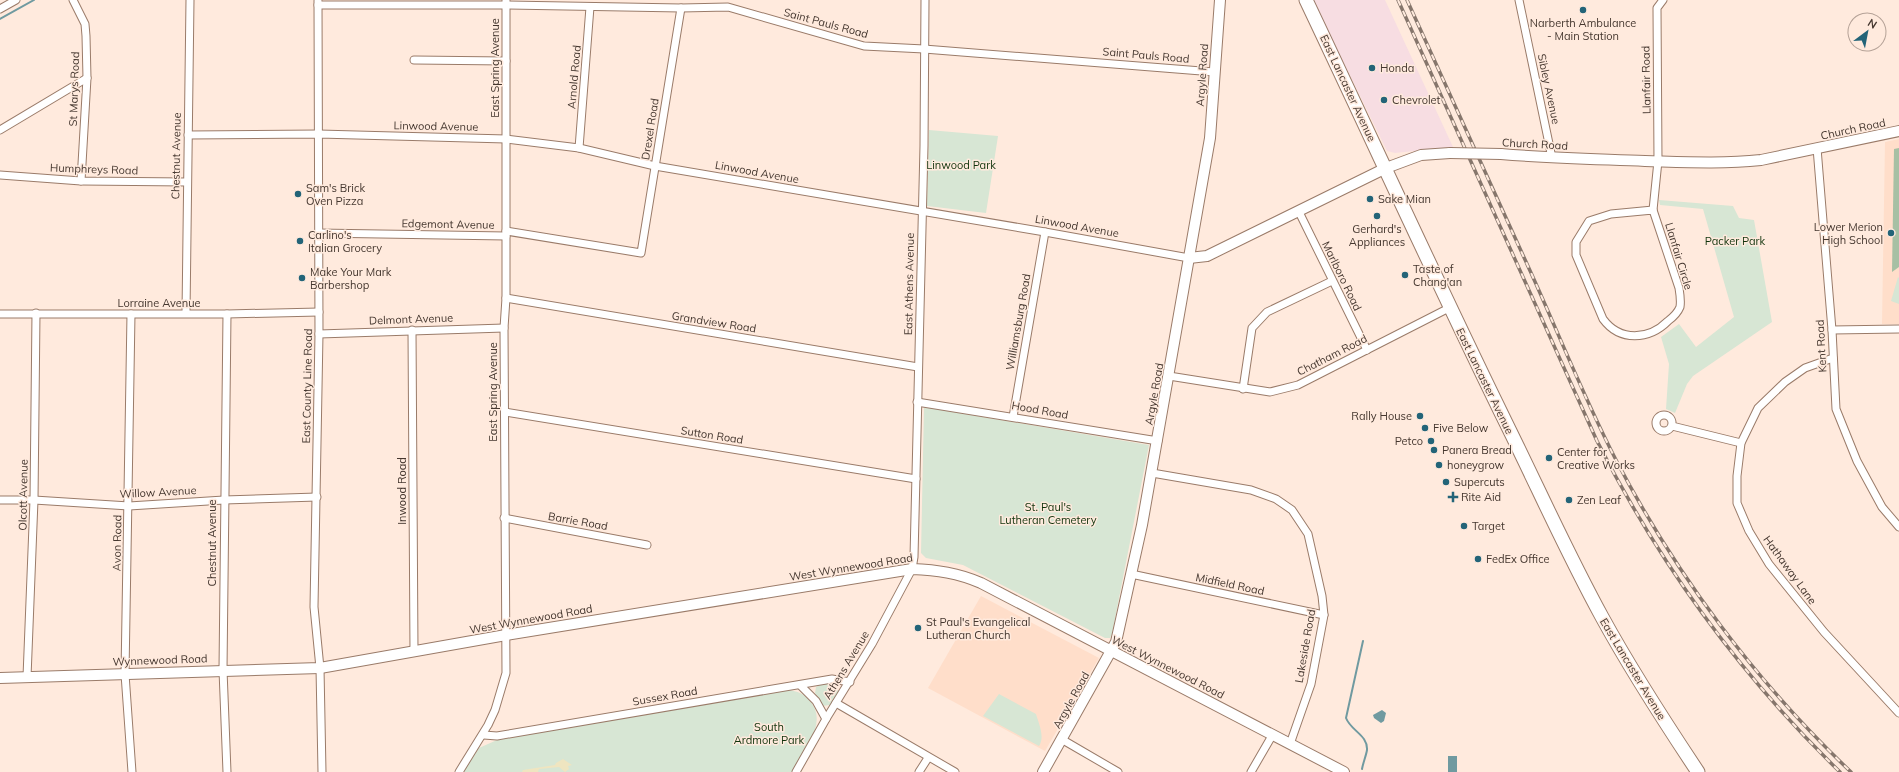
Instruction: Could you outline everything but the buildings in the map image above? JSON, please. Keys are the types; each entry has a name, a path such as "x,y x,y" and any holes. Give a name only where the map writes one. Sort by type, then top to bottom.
{"highway":[{"name":"East Lancaster Avenue","path":"1306,0 1386,168 1449,308 1567,551 1602,618 1638,680 1698,772"}],"street":[{"path":"0,9 16,0"},
{"name":"St Marys Road","path":"73,0 84,24 87,78 81,181"},
{"name":"Chestnut Avenue","path":"186,313 190,0"},
{"path":"728,7 732,0"},
{"name":"East Athens Avenue","path":"912,569 914,557 921,211 924,146 925,0"},
{"name":"Argyle Road","path":"1043,772 1112,652 1116,642 1158,441 1210,138 1220,0"},
{"name":"Sibley Avenue","path":"1519,0 1552,158"},
{"path":"1654,0 1657,8"},
{"path":"1657,8 1662,0"},
{"path":"318,2 506,2"},
{"name":"East County Line Road","path":"318,2 319,334 314,607 320,668 322,772"},
{"name":"Saint Pauls Road","path":"506,2 590,7 728,7 864,46 924,49 1214,72"},
{"name":"East Spring Avenue","path":"458,772 484,734 495,710 506,673 504,328 506,298 506,2"},
{"name":"Arnold Road","path":"579,148 590,7"},
{"name":"Drexel Road","path":"641,253 681,8"},
{"name":"Llanfair Road","path":"1657,8 1658,161"},
{"path":"414,60 506,61"},
{"path":"0,130 87,78"},
{"name":"Church Road","path":"1189,258 1207,256 1386,168 1421,155 1450,153 1501,154 1552,158 1710,163 1738,162 1760,160 1899,132"},
{"path":"188,135 319,134"},
{"name":"Linwood Avenue","path":"319,134 506,139 579,148 655,166 1189,258"},
{"name":"Kent Road","path":"1818,148 1832,330 1832,358 1836,409 1856,461 1882,507 1899,527"},
{"name":"Llanfair Circle","path":"1653,210 1611,214 1589,221 1576,242 1576,255 1604,319 1607,324 1624,335 1639,336 1654,332 1663,326 1680,308 1681,298 1679,288 1653,210 1658,161"},
{"name":"Humphreys Road","path":"0,175 81,181 187,182"},
{"name":"Marlboro Road","path":"1299,212 1367,350"},
{"name":"Williamsburg Road","path":"1013,417 1045,232"},
{"name":"Edgemont Avenue","path":"318,233 506,233 641,253"},
{"path":"1243,389 1252,328 1267,312 1332,281"},
{"name":"Grandview Road","path":"506,298 918,367"},
{"name":"Chatham Road","path":"1169,376 1243,389 1270,392 1298,385 1449,308"},
{"name":"Lorraine Avenue","path":"0,314 227,314 319,312"},
{"name":"Olcott Avenue","path":"27,676 34,500 36,313"},
{"name":"Avon Road","path":"131,314 125,674 132,772"},
{"name":"Chestnut Avenue","path":"227,314 223,670 227,772"},
{"name":"Delmont Avenue","path":"319,334 504,328"},
{"path":"1832,330 1899,328"},
{"name":"Inwood Road","path":"412,330 414,652"},
{"name":"Hathaway Lane","path":"1832,358 1805,368 1785,382 1758,408 1741,443 1736,476 1737,503 1749,531 1770,564 1824,632 1899,713"},
{"name":"Hood Road","path":"918,402 1158,441"},
{"name":"Sutton Road","path":"505,412 916,479"},
{"path":"1672,426 1741,443"},
{"name":"Lakeside Road","path":"1152,473 1251,490 1276,499 1292,510 1308,534 1312,545 1324,615 1311,684 1290,744"},
{"name":"Willow Avenue","path":"0,500 34,500 129,506 224,500 317,497"},
{"name":"Barrie Road","path":"504,518 647,545"},
{"name":"West Wynnewood Road","path":"320,668 506,635 912,569 935,570 962,576 1273,734 1344,772"},
{"name":"Athens Avenue","path":"796,772 826,719 850,682 912,569"},
{"name":"Midfield Road","path":"1131,574 1324,615"},
{"name":"Wynnewood Road","path":"0,678 320,668"},
{"name":"Sussex Road","path":"484,734 498,736 832,679 850,682"},
{"path":"800,685 816,701 826,719"},
{"path":"836,703 928,758 955,772"},
{"path":"1251,772 1273,734"},
{"path":"1062,740 1118,772"},
{"path":"919,772 928,758"}],"shaded area":[{"path":"1313,0 1385,0 1453,147 1395,153 1387,151"},
{"name":"Lower Merion High School","path":"1899,139 1899,324 1882,324 1885,142"},
{"path":"981,596 1099,658 1045,751 928,688"}],"green space":[{"name":"Linwood Park","path":"929,130 998,136 986,213 927,206"},
{"path":"1899,148 1899,267 1892,272 1894,149"},
{"name":"Packer Park","path":"1659,200 1733,206 1739,218 1754,220 1772,322 1693,376 1687,384 1675,413 1666,409 1669,364 1661,337 1679,324 1696,347 1734,317 1703,209 1660,205"},
{"path":"1898,277 1899,278 1899,304 1891,301"},
{"name":"St. Paul's Lutheran Cemetery","path":"924,407 1149,445 1110,638 1105,638 963,565 926,558 921,553"},
{"path":"824,683 833,686 839,692 830,705 822,706 815,693 816,687"},
{"name":"South Ardmore Park","path":"788,690 795,691 806,696 815,710 817,719 816,728 808,747 792,772 463,772 479,748 497,740"},
{"path":"999,694 1036,714 1041,735 1041,742 1039,746 983,716"}],"sand":[{"path":"563,759 572,765 568,766 569,769 565,772 559,767 539,769 538,772 522,772 523,770 555,765"}],"water":[{"path":"1382,710 1386,713 1384,721 1381,723 1374,718 1373,715"},
{"path":"1448,756 1457,756 1457,772 1448,772"}],"waterway":[{"path":"0,19 34,0"},
{"path":"1362,769 1367,745 1365,740 1346,718 1363,641"}],"railway":[{"path":"1398,0 1597,441 1621,486 1647,531 1675,574 1736,657 1769,697 1840,772"},
{"path":"1407,0 1594,414 1639,503 1692,586 1721,626 1783,702 1816,738 1851,772"}],"place":[{"name":"Narberth Ambulance - Main Station","path":"1583,10"},
{"name":"Honda","path":"1372,68"},
{"name":"Chevrolet","path":"1384,100"},
{"name":"Sam's Brick Oven Pizza","path":"298,194"},
{"name":"Sake Mian","path":"1370,199"},
{"name":"Gerhard's Appliances","path":"1377,216"},
{"name":"Lower Merion High School","path":"1891,233"},
{"name":"Carlino's Italian Grocery","path":"300,241"},
{"name":"Taste of Chang'an","path":"1405,275"},
{"name":"Make Your Mark Barbershop","path":"302,278"},
{"name":"Rally House","path":"1420,416"},
{"name":"Five Below","path":"1425,428"},
{"name":"Petco","path":"1431,441"},
{"name":"Panera Bread","path":"1434,450"},
{"name":"Center for Creative Works","path":"1549,458"},
{"name":"honeygrow","path":"1439,465"},
{"name":"Supercuts","path":"1446,482"},
{"name":"Rite Aid","path":"1453,497"},
{"name":"Zen Leaf","path":"1569,500"},
{"name":"Target","path":"1464,526"},
{"name":"FedEx Office","path":"1478,559"},
{"name":"St Paul's Evangelical Lutheran Church","path":"918,628"}]}
